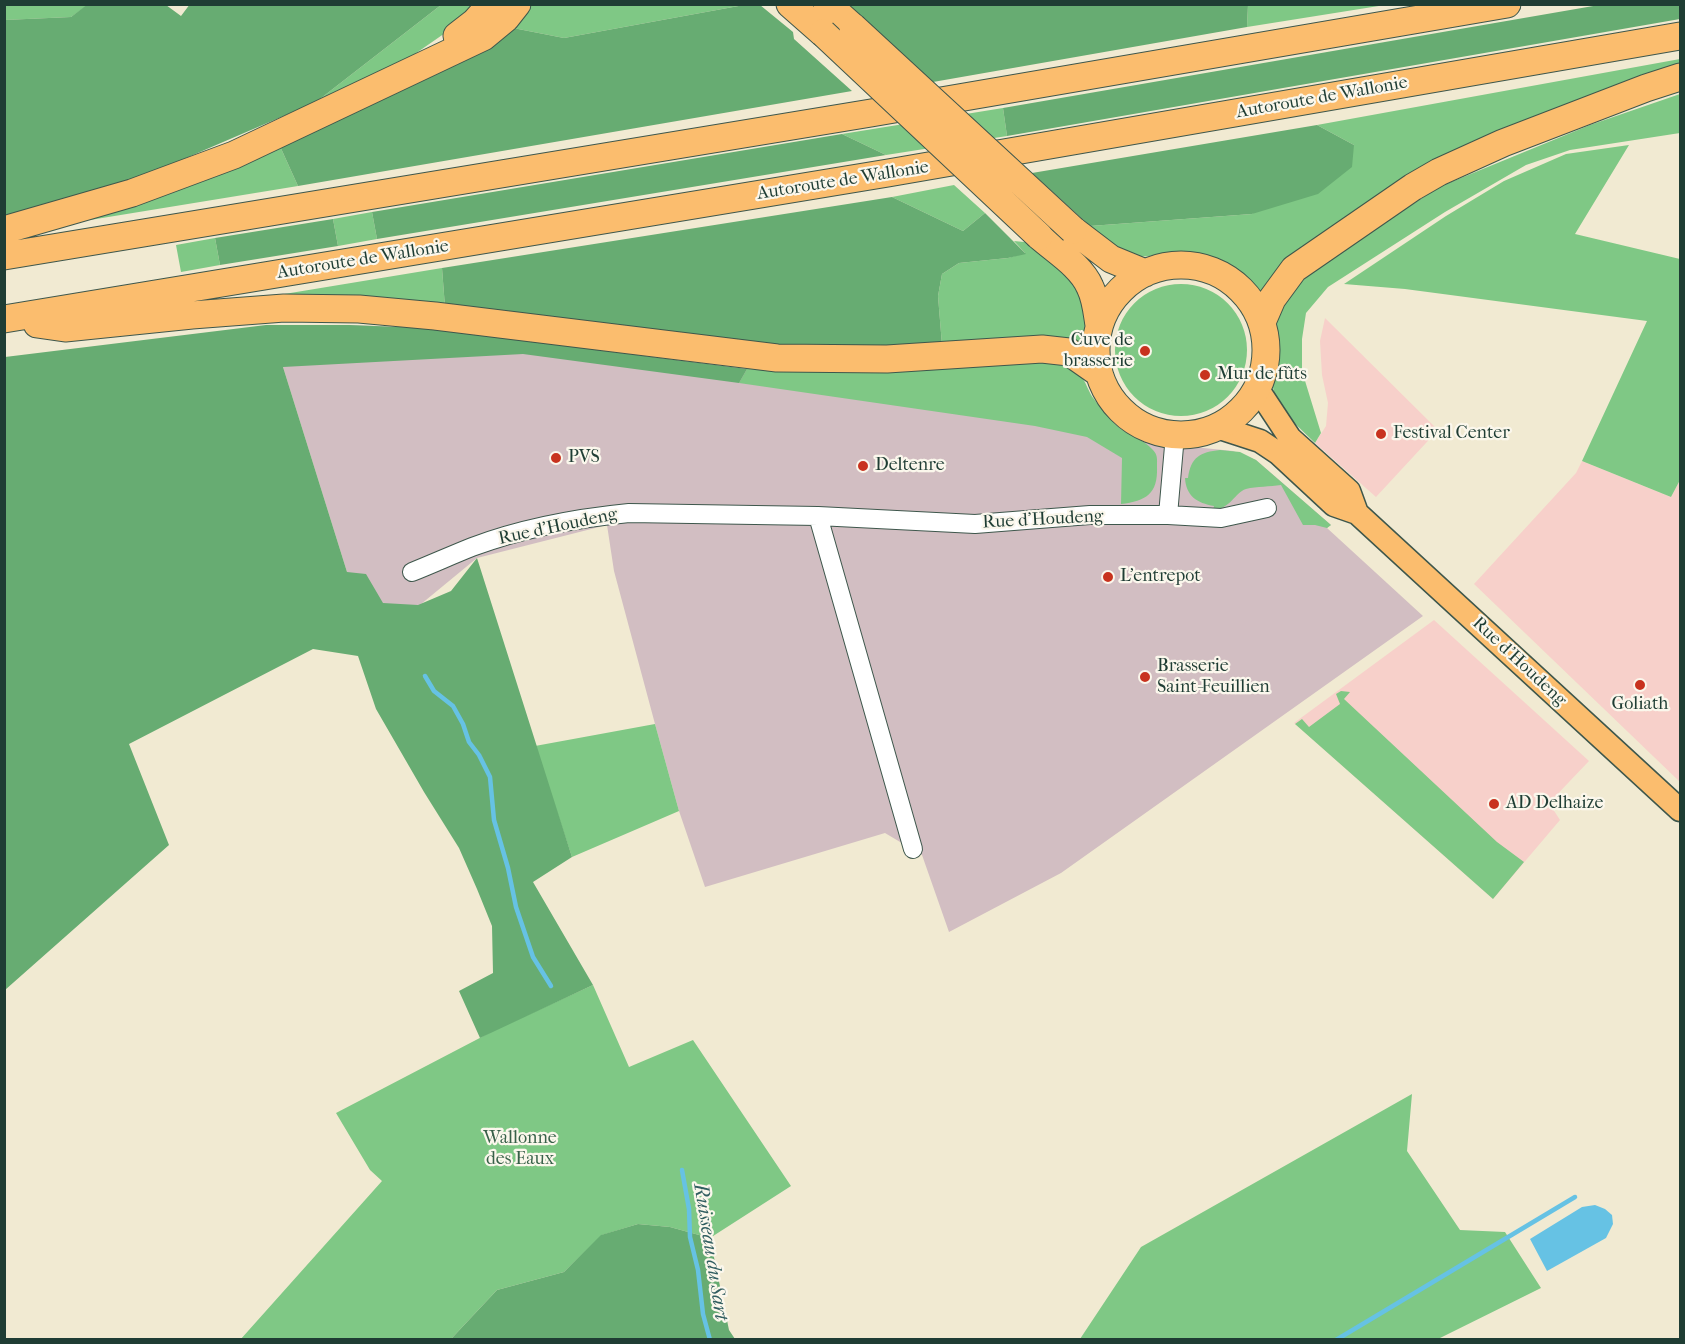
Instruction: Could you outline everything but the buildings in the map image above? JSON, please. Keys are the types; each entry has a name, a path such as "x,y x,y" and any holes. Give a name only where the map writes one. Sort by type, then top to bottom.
{"highway":[{"path":"407,73 475,22 491,4"},
{"path":"4,230 132,193 224,159 483,37 506,18 517,4"},
{"path":"790,4 1078,270 1089,284 1100,325"},
{"path":"827,4 1073,230 1111,259 1145,273"},
{"path":"4,256 871,113 1507,4"},
{"name":"Autoroute de Wallonie","path":"4,319 888,173 1680,36"},
{"path":"1262,322 1272,299 1294,269 1422,182 1503,143 1680,77"},
{"path":"1185,265 1205,268 1224,276 1240,288 1253,304 1262,322 1266,339 1266,356 1257,388 1247,404 1233,417 1217,427 1197,434 1175,435 1154,430 1136,422 1119,408 1107,392 1099,372 1096,349 1100,325 1108,306 1118,292 1131,281 1165,266 1185,265"},
{"path":"4,319 65,328 284,308 359,309 435,316 777,358 887,359 1042,349 1069,352 1099,372"}],"main road":[{"name":"Rue d'Houdeng","path":"1257,388 1290,438 1349,491 1358,513"},
{"name":"Rue d'Houdeng","path":"1217,427 1260,441 1278,453 1334,505 1358,513 1680,810"}],"street":[{"path":"1168,515 1175,435"},
{"name":"Rue d'Houdeng","path":"412,572 473,547 537,529 603,515 656,512 818,516 975,524 1073,516 1168,515 1221,518 1267,508"},
{"path":"818,516 913,849"}],"shaded area":[{"path":"1325,318 1438,430 1376,497 1315,443 1326,426 1328,403 1322,375 1320,341"},
{"path":"349,325 425,328 747,369 820,372 913,371 1041,362 1082,377 1092,398 1116,425 1144,442 1233,451 1256,460 1331,525 1327,528 1423,616 1061,873 949,932 922,855 885,833 705,887 679,811 655,724 614,571 607,525 477,558 358,656 347,572 283,367"},
{"path":"1582,461 1671,497 1680,480 1680,782 1474,584 1576,473"},
{"path":"1434,620 1589,761 1549,803 1560,820 1493,899 1294,723"}],"green space":[{"path":"88,4 166,5 181,16 190,4 441,5 316,102 128,183 38,209 5,215 4,20 71,17"},
{"path":"843,4 1248,5 1247,27 933,82 869,24"},
{"path":"4,5 88,5 71,17 5,20"},
{"path":"441,5 480,5 409,58 316,102"},
{"path":"526,5 744,5 564,38 508,27"},
{"path":"744,5 760,5 793,32 794,39 852,91 298,186 279,144 508,27 564,38"},
{"path":"1248,5 1385,5 1247,27"},
{"path":"1599,5 1680,5 1680,19 1007,136 1003,108"},
{"path":"1680,59 1680,70 1453,156 1262,295 1233,268 1209,257 1182,253 1143,257 1127,255 1090,226 1252,214 1354,145 1317,125"},
{"path":"1680,94 1680,133 1570,150 1526,165 1445,212 1328,287 1306,313 1302,339 1302,371 1321,433 1315,443 1285,414 1275,397 1272,383 1277,364 1277,320 1287,294 1322,264 1439,187 1590,125"},
{"path":"1003,108 1007,136 886,155 842,134"},
{"path":"1317,125 1354,145 1352,167 1318,194 1252,214 1090,226 1032,173"},
{"path":"842,134 886,155 377,239 372,212"},
{"path":"279,144 298,186 90,220"},
{"path":"1629,145 1575,234 1680,259 1680,480 1671,497 1582,461 1647,321 1405,289 1344,284 1446,216 1504,181 1566,154"},
{"path":"954,185 985,213 963,231 892,197"},
{"path":"892,197 963,231 985,213 1026,254 959,263 942,274 938,296 942,345 764,348 445,307 442,268"},
{"path":"372,212 377,239 338,246 333,219"},
{"path":"333,219 338,246 220,265 215,238"},
{"path":"215,238 220,265 181,272 176,245"},
{"path":"1014,241 1034,243 1080,289 1086,317 1083,348 942,345 938,296 942,274 959,263 1008,258 1025,253"},
{"path":"442,268 445,307 254,299"},
{"path":"1181,284 1206,289 1228,303 1242,325 1247,350 1242,375 1228,397 1206,411 1181,416 1156,411 1134,397 1120,375 1115,350 1120,325 1134,303 1156,289"},
{"path":"266,325 425,328 747,369 739,383 523,354 283,367 347,572 366,574 383,603 418,605 451,591 477,558 572,857 533,882 593,985 480,1038 459,991 493,973 492,926 477,889 459,848 376,709 358,656 313,649 129,744 169,845 5,990 5,357"},
{"path":"1041,362 1064,366 1074,371 1083,379 1096,402 1115,424 1144,442 1155,452 1157,476 1153,490 1144,498 1121,504 1122,458 1087,437 1035,426 739,383 747,369 820,372 913,371"},
{"path":"1220,450 1240,452 1256,460 1331,525 1327,528 1303,525 1281,485 1246,489 1229,504 1219,509 1213,510 1214,506 1198,501 1190,494 1185,478 1188,478 1194,460 1207,452"},
{"path":"1341,691 1350,692 1344,699 1497,842 1524,862 1493,899 1295,724 1302,719 1309,727 1340,704 1336,694"},
{"path":"655,724 679,811 572,857 535,746"},
{"name":"Wallonne des Eaux","path":"593,985 629,1067 693,1040 791,1186 710,1238 670,1227 638,1224 602,1235 564,1272 497,1290 451,1339 240,1340 382,1181 370,1170 336,1113 497,1029"},
{"path":"1412,1094 1407,1151 1460,1230 1505,1232 1541,1288 1438,1339 1080,1339 1141,1247"},
{"path":"638,1224 670,1227 710,1238 729,1330 735,1339 451,1339 497,1290 564,1272 601,1235"}],"water":[{"path":"1595,1205 1612,1215 1613,1224 1606,1238 1547,1271 1530,1239 1582,1207"}],"waterway":[{"path":"425,676 434,691 453,706 463,724 469,742 479,755 490,777 494,820 508,868 516,907 533,957 551,986"},
{"name":"Ruisseau du Sart","path":"682,1170 689,1209 690,1237 698,1270 703,1314 710,1340"},
{"path":"1336,1340 1575,1197"}],"place":[{"name":"Cuve de brasserie","path":"1145,351"},
{"name":"Mur de fûts","path":"1205,375"},
{"name":"Festival Center","path":"1381,434"},
{"name":"PVS","path":"556,458"},
{"name":"Deltenre","path":"863,466"},
{"name":"L'entrepot","path":"1108,577"},
{"name":"Brasserie Saint-Feuillien","path":"1145,677"},
{"name":"Goliath","path":"1640,685"},
{"name":"AD Delhaize","path":"1494,804"}]}
